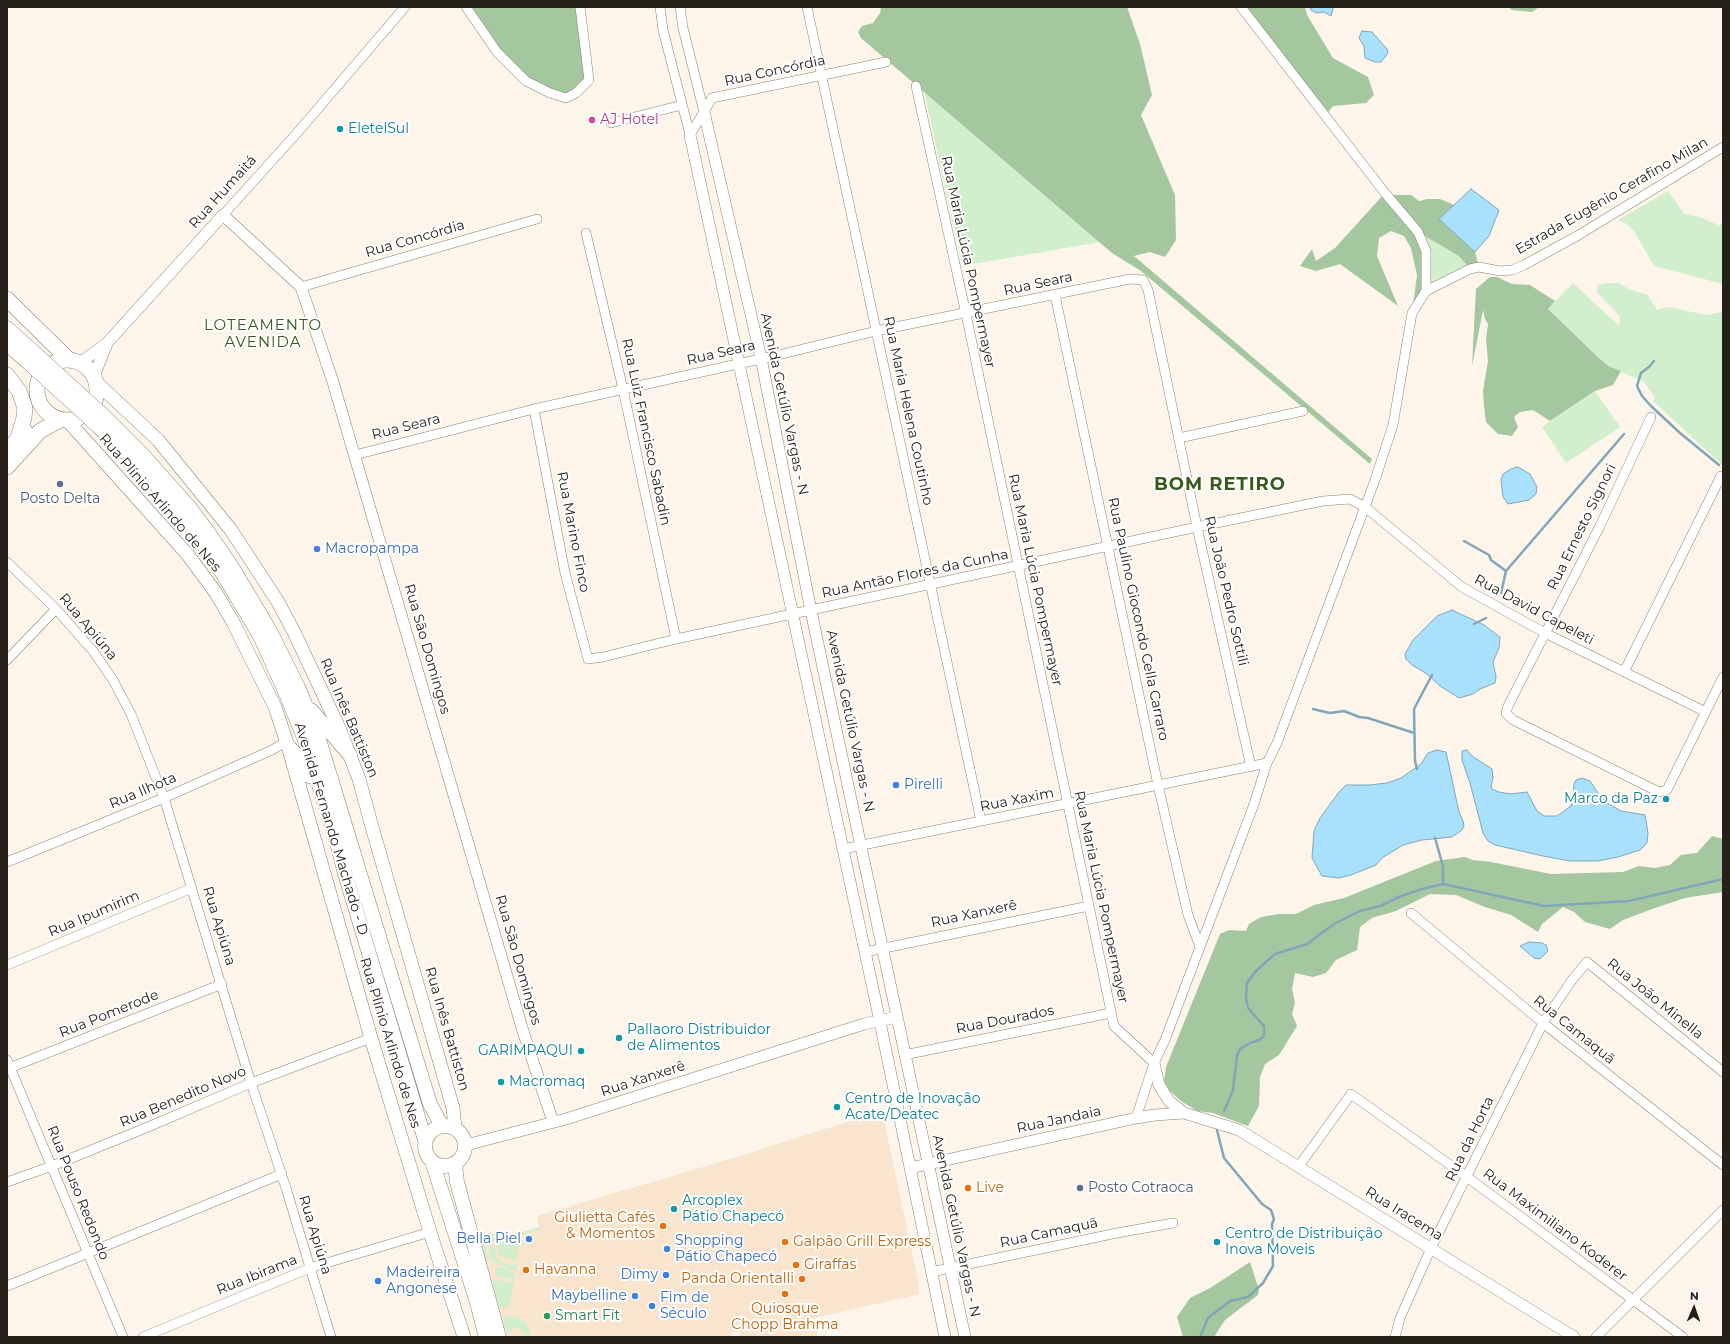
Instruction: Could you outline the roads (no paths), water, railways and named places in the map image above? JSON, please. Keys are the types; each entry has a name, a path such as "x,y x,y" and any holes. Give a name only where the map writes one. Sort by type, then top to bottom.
{"highway":[{"path":"7,300 74,362 86,367 95,379 96,399 90,410 80,418 63,420 40,431 7,467"},
{"path":"7,451 32,425 38,401 37,385 42,373 51,364 74,362"},
{"path":"7,374 38,401 48,414 63,420"},
{"path":"7,374 19,391 25,408 24,418 18,438"}],"main road":[{"path":"7,328 34,360"},
{"path":"7,344 34,360"},
{"name":"Avenida Fernando Machado - D","path":"34,360 102,422 141,453 190,508 210,534 232,567 269,629 317,733 430,1104 449,1127"},
{"name":"Rua Inês Battiston","path":"95,379 158,440 231,530 278,602 294,632 350,755 359,779 453,1108 449,1127"},
{"name":"Rua Plínio Arlindo de Nes","path":"63,420 188,555 216,593 234,624 275,707 288,744 371,1038 430,1232 464,1337"},
{"name":"Avenida Fernando Machado - D","path":"102,422 184,516 223,574 260,636 305,740 335,835 426,1140"},
{"path":"303,700 350,755"},
{"path":"288,744 303,762 318,794 324,818 335,835"},
{"path":"432,1161 443,1166 455,1164 463,1155 466,1144 464,1138 449,1127 432,1130 426,1140 425,1152 432,1161 476,1299 486,1337"},
{"path":"455,1164 457,1182 499,1337"}],"street":[{"name":"Rua Humaitá","path":"74,362 107,343 297,133 361,60 373,42 405,7"},
{"path":"466,7 497,52 526,81 550,93 566,98 576,93 590,80 580,7"},
{"path":"660,7 663,30 690,135 865,952 945,1337"},
{"path":"680,7 683,28 704,112"},
{"name":"Rua Maria Helena Coutinho","path":"807,7 981,821"},
{"path":"1136,1118 1154,1063 1165,1040 1254,804 1267,763 1277,743 1365,507 1393,425 1412,313 1426,291 1426,250 1418,232 1385,193 1241,7"},
{"name":"Rua Concórdia","path":"690,135 712,98 886,62"},
{"name":"Rua Maria Lúcia Pompermayer","path":"916,86 966,314 1114,1026 1154,1063"},
{"path":"612,122 682,104"},
{"name":"Avenida Getúlio Vargas - N","path":"704,112 761,358 811,611 965,1337"},
{"name":"Estrada Eugênio Cerafino Milan","path":"1426,291 1470,269 1479,267 1500,271 1512,270 1524,265 1577,236 1723,147"},
{"name":"Rua São Domingos","path":"223,215 301,287 333,382 355,455 523,1031 554,1122"},
{"name":"Rua Concórdia","path":"301,287 537,219"},
{"name":"Rua Luiz Francisco Sabadin","path":"586,233 623,389 676,639"},
{"name":"Rua Seara","path":"355,455 534,409 876,331 966,314 1130,279 1143,280"},
{"name":"Rua João Pedro Sottili","path":"1143,280 1148,290 1197,527 1251,767"},
{"name":"Rua Paulino Giocondo Cella Carraro","path":"1055,295 1158,785 1188,915 1200,947"},
{"name":"Rua Humaitá","path":"95,379 107,343"},
{"name":"Rua Marino Finco","path":"534,409 565,573 588,659"},
{"path":"1179,438 1303,411"},
{"name":"Rua Ernesto Signori","path":"1651,417 1600,526 1544,633 1506,713 1513,720 1659,792 1667,790 1706,712"},
{"path":"1624,672 1721,476"},
{"name":"Rua Antão Flores da Cunha","path":"588,659 1323,501 1350,499 1365,507"},
{"name":"Rua David Capeleti","path":"1365,507 1462,587 1544,633 1706,712"},
{"name":"Rua Apiúna","path":"7,562 56,610 93,651 112,680 131,714 164,798 251,1083 282,1174 331,1337"},
{"path":"7,660 56,610"},
{"path":"1706,712 1723,677"},
{"name":"Rua Ilhota","path":"7,862 164,798 288,744"},
{"name":"Rua Xaxim","path":"843,849 1267,763"},
{"name":"Rua Ipumirim","path":"7,965 192,888"},
{"name":"Rua Xanxerê","path":"865,952 1089,906"},
{"name":"Rua Camaquã","path":"1411,912 1543,1023 1723,1165"},
{"name":"Rua da Horta","path":"1395,1337 1400,1318 1431,1248 1543,1023 1572,980 1587,962"},
{"name":"Rua João Minella","path":"1587,962 1723,1072"},
{"name":"Rua Pomerode","path":"8,1066 222,984"},
{"name":"Rua Dourados","path":"904,1055 1111,1013"},
{"name":"Rua Xanxerê","path":"466,1144 554,1122 879,1020 897,1017"},
{"name":"Rua Benedito Novo","path":"7,1182 52,1166 251,1083 371,1038"},
{"path":"1154,1063 1159,1085 1171,1103 1184,1113"},
{"name":"Rua Pouso Redondo","path":"8,1066 52,1166 122,1337"},
{"name":"Rua Maximiliano Koderer","path":"1299,1166 1351,1094 1467,1177 1683,1337"},
{"name":"Rua Jandaia","path":"910,1168 1155,1115 1184,1113 1215,1122"},
{"path":"898,1114 911,1117 922,1140"},
{"name":"Rua Iracema","path":"1215,1122 1239,1130 1574,1337"},
{"path":"7,1286 282,1174"},
{"path":"1596,1337 1723,1210"},
{"name":"Rua Camaquã","path":"931,1272 1116,1233 1173,1223"},
{"name":"Rua Ibirama","path":"143,1337 310,1268 430,1232"}],"water":[{"path":"1310,7 1333,7 1333,9 1331,16 1324,12 1316,13 1311,10"},
{"path":"1362,31 1372,32 1387,49 1388,53 1381,62 1375,62 1365,58 1364,46 1359,38"},
{"path":"1471,189 1499,210 1489,236 1475,252 1439,219"},
{"path":"1518,467 1530,474 1537,487 1536,494 1529,500 1508,504 1503,497 1501,480 1503,474"},
{"path":"1452,610 1484,625 1500,637 1499,648 1493,662 1496,677 1495,683 1480,689 1473,694 1459,698 1440,686 1427,674 1412,665 1406,659 1405,654 1413,640 1437,616"},
{"path":"1437,750 1446,752 1459,812 1463,821 1464,826 1462,830 1452,837 1422,840 1403,845 1382,858 1376,865 1351,875 1339,878 1322,876 1312,858 1314,831 1320,818 1339,792 1346,785 1387,783 1401,778 1421,764 1428,753"},
{"path":"1467,750 1472,756 1492,769 1492,789 1510,794 1527,792 1537,811 1544,816 1557,816 1571,806 1574,784 1576,780 1582,778 1590,781 1600,796 1607,803 1621,811 1645,815 1648,833 1647,843 1640,850 1598,861 1570,861 1495,845 1488,841 1483,833 1470,783 1462,760 1462,751"},
{"path":"1529,942 1542,943 1546,945 1548,951 1540,959 1534,958 1520,946"}],"waterway":[{"path":"1654,361 1641,373 1637,386 1642,396 1680,433 1719,465"},
{"path":"1501,593 1506,571 1624,434"},
{"path":"1464,541 1489,555 1491,560 1506,571"},
{"path":"1474,624 1486,618"},
{"path":"1417,769 1415,761 1414,709 1432,675"},
{"path":"1313,709 1330,713 1344,711 1359,717 1368,718 1414,733"},
{"path":"1435,838 1443,866 1443,884"},
{"path":"1224,1111 1233,1090 1237,1056 1240,1049 1264,1036 1264,1026 1248,1008 1246,999 1247,983 1256,971 1275,954 1307,944 1334,924 1360,911 1380,906 1401,896 1422,889 1443,884 1544,906 1629,901 1723,879"},
{"path":"1200,1337 1208,1318 1230,1301 1248,1297 1263,1283 1273,1266 1272,1224 1274,1219 1271,1210 1262,1204 1224,1158 1217,1130"}],"place":[{"name":"AJ Hotel","path":"592,120"},
{"name":"EletelSul","path":"340,129"},
{"name":"Posto Delta","path":"60,484"},
{"name":"Macropampa","path":"317,549"},
{"name":"Pirelli","path":"896,785"},
{"name":"Marco da Paz","path":"1666,799"},
{"name":"Pallaoro Distribuidor de Alimentos","path":"619,1038"},
{"name":"GARIMPAQUI","path":"581,1051"},
{"name":"Macromaq","path":"501,1082"},
{"name":"Centro de Inovação Acate/Deatec","path":"837,1107"},
{"name":"Live","path":"968,1188"},
{"name":"Posto Cotraoca","path":"1080,1188"},
{"name":"Arcoplex Pátio Chapecó","path":"674,1209"},
{"name":"Giulietta Cafés & Momentos","path":"663,1226"},
{"name":"Bella Piel","path":"529,1239"},
{"name":"Galpão Grill Express","path":"785,1242"},
{"name":"Centro de Distribuição Inova Moveis","path":"1217,1242"},
{"name":"Shopping Pátio Chapecó","path":"667,1249"},
{"name":"Giraffas","path":"796,1265"},
{"name":"Havanna","path":"526,1270"},
{"name":"Dimy","path":"666,1275"},
{"name":"Panda Orientalli","path":"802,1279"},
{"name":"Madeireira Angonese","path":"378,1281"},
{"name":"Quiosque Chopp Brahma","path":"785,1294"},
{"name":"Maybelline","path":"635,1296"},
{"name":"Fim de Século","path":"652,1306"},
{"name":"Smart Fit","path":"547,1316"}],"district":[{"name":"LOTEAMENTO AVENIDA","path":"263,334"},
{"name":"BOM RETIRO","path":"1220,485"}]}
